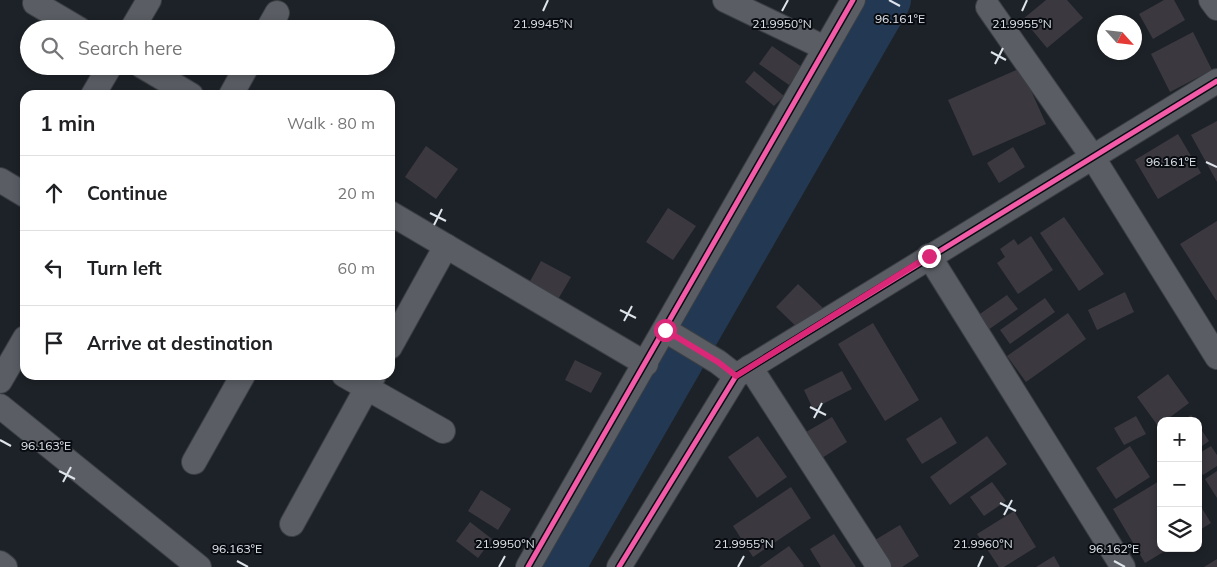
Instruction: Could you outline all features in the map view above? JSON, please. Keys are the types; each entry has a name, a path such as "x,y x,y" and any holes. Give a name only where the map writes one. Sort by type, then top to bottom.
{"street":[{"path":"137,20 149,0"},
{"path":"725,0 825,48"},
{"path":"528,567 646,364 671,333 825,48 853,0"},
{"path":"1212,0 1217,8"},
{"path":"35,3 64,20"},
{"path":"988,7 1092,156 1217,357"},
{"path":"96,90 105,75"},
{"path":"157,75 183,90"},
{"path":"234,90 242,75"},
{"path":"623,565 735,368 929,256 1217,81"},
{"path":"0,180 20,192"},
{"path":"395,216 646,364"},
{"path":"395,337 446,246"},
{"path":"929,256 1123,567"},
{"path":"671,333 735,368 879,567"},
{"path":"0,381 20,347"},
{"path":"194,462 240,380"},
{"path":"292,524 370,382 443,431"},
{"path":"0,406 199,567"},
{"path":"0,563 5,567"}],"building":[{"path":"1046,0 1067,0 1083,18 1047,48 1023,19"},
{"path":"1164,0 1174,0 1185,20 1153,39 1142,19 1142,15 1139,14"},
{"path":"1193,32 1212,70 1170,92 1151,54"},
{"path":"772,46 802,67 789,85 759,64"},
{"path":"1021,68 1046,124 973,156 948,100"},
{"path":"754,71 784,96 774,106 745,82"},
{"path":"1217,121 1217,182 1191,135"},
{"path":"1178,134 1201,173 1158,199 1135,160"},
{"path":"426,146 458,169 436,199 405,177"},
{"path":"1013,147 1025,167 999,183 987,163"},
{"path":"668,208 696,226 673,260 646,242"},
{"path":"1064,217 1104,274 1079,291 1040,233"},
{"path":"1217,221 1217,300 1216,300 1180,244"},
{"path":"1031,236 1053,270 1018,294 997,263 1005,257 1000,249 1014,239 1018,245"},
{"path":"541,261 571,277 557,301 528,285"},
{"path":"798,284 823,308 801,331 776,307"},
{"path":"1125,292 1134,312 1097,330 1088,310"},
{"path":"1007,295 1018,309 988,330 977,316"},
{"path":"1045,298 1055,312 1010,344 1000,330"},
{"path":"1068,313 1086,339 1026,382 1007,356"},
{"path":"873,323 919,400 885,421 838,344"},
{"path":"575,360 602,373 591,393 565,380"},
{"path":"842,371 852,389 813,409 804,390"},
{"path":"1168,374 1189,403 1170,417 1157,417 1157,425 1137,397"},
{"path":"1136,416 1146,434 1124,445 1114,428"},
{"path":"832,417 847,442 822,458 806,432"},
{"path":"941,417 957,443 922,464 906,439"},
{"path":"1202,431 1209,441 1202,446"},
{"path":"758,436 787,477 757,498 728,457"},
{"path":"987,436 1007,464 950,505 930,477"},
{"path":"1130,446 1150,477 1116,499 1096,468"},
{"path":"1211,446 1217,455 1217,466 1203,475 1202,474 1202,452"},
{"path":"1217,471 1217,498 1205,479"},
{"path":"992,482 1006,501 984,516 970,497"},
{"path":"1157,482 1157,552 1163,552 1145,563 1113,509"},
{"path":"791,487 811,518 753,557 733,526"},
{"path":"481,490 511,509 498,530 468,511"},
{"path":"1202,508 1211,523 1202,529"},
{"path":"1014,511 1036,547 1004,567 999,567 977,534"},
{"path":"470,522 492,539 478,558 456,541"},
{"path":"900,525 919,556 902,567 892,567 875,540"},
{"path":"834,534 856,567 821,567 810,549"},
{"path":"789,546 804,566 759,567"},
{"path":"1054,556 1060,567 1036,567"},
{"path":"1217,559 1217,567 1204,567"}],"waterway":[{"path":"562,567 888,0"}],"cycle path":[{"path":"528,567 853,0"},
{"path":"619,567 736,376 1217,81"}],"route":[{"path":"665,330 718,362 736,376 929,256"}]}
